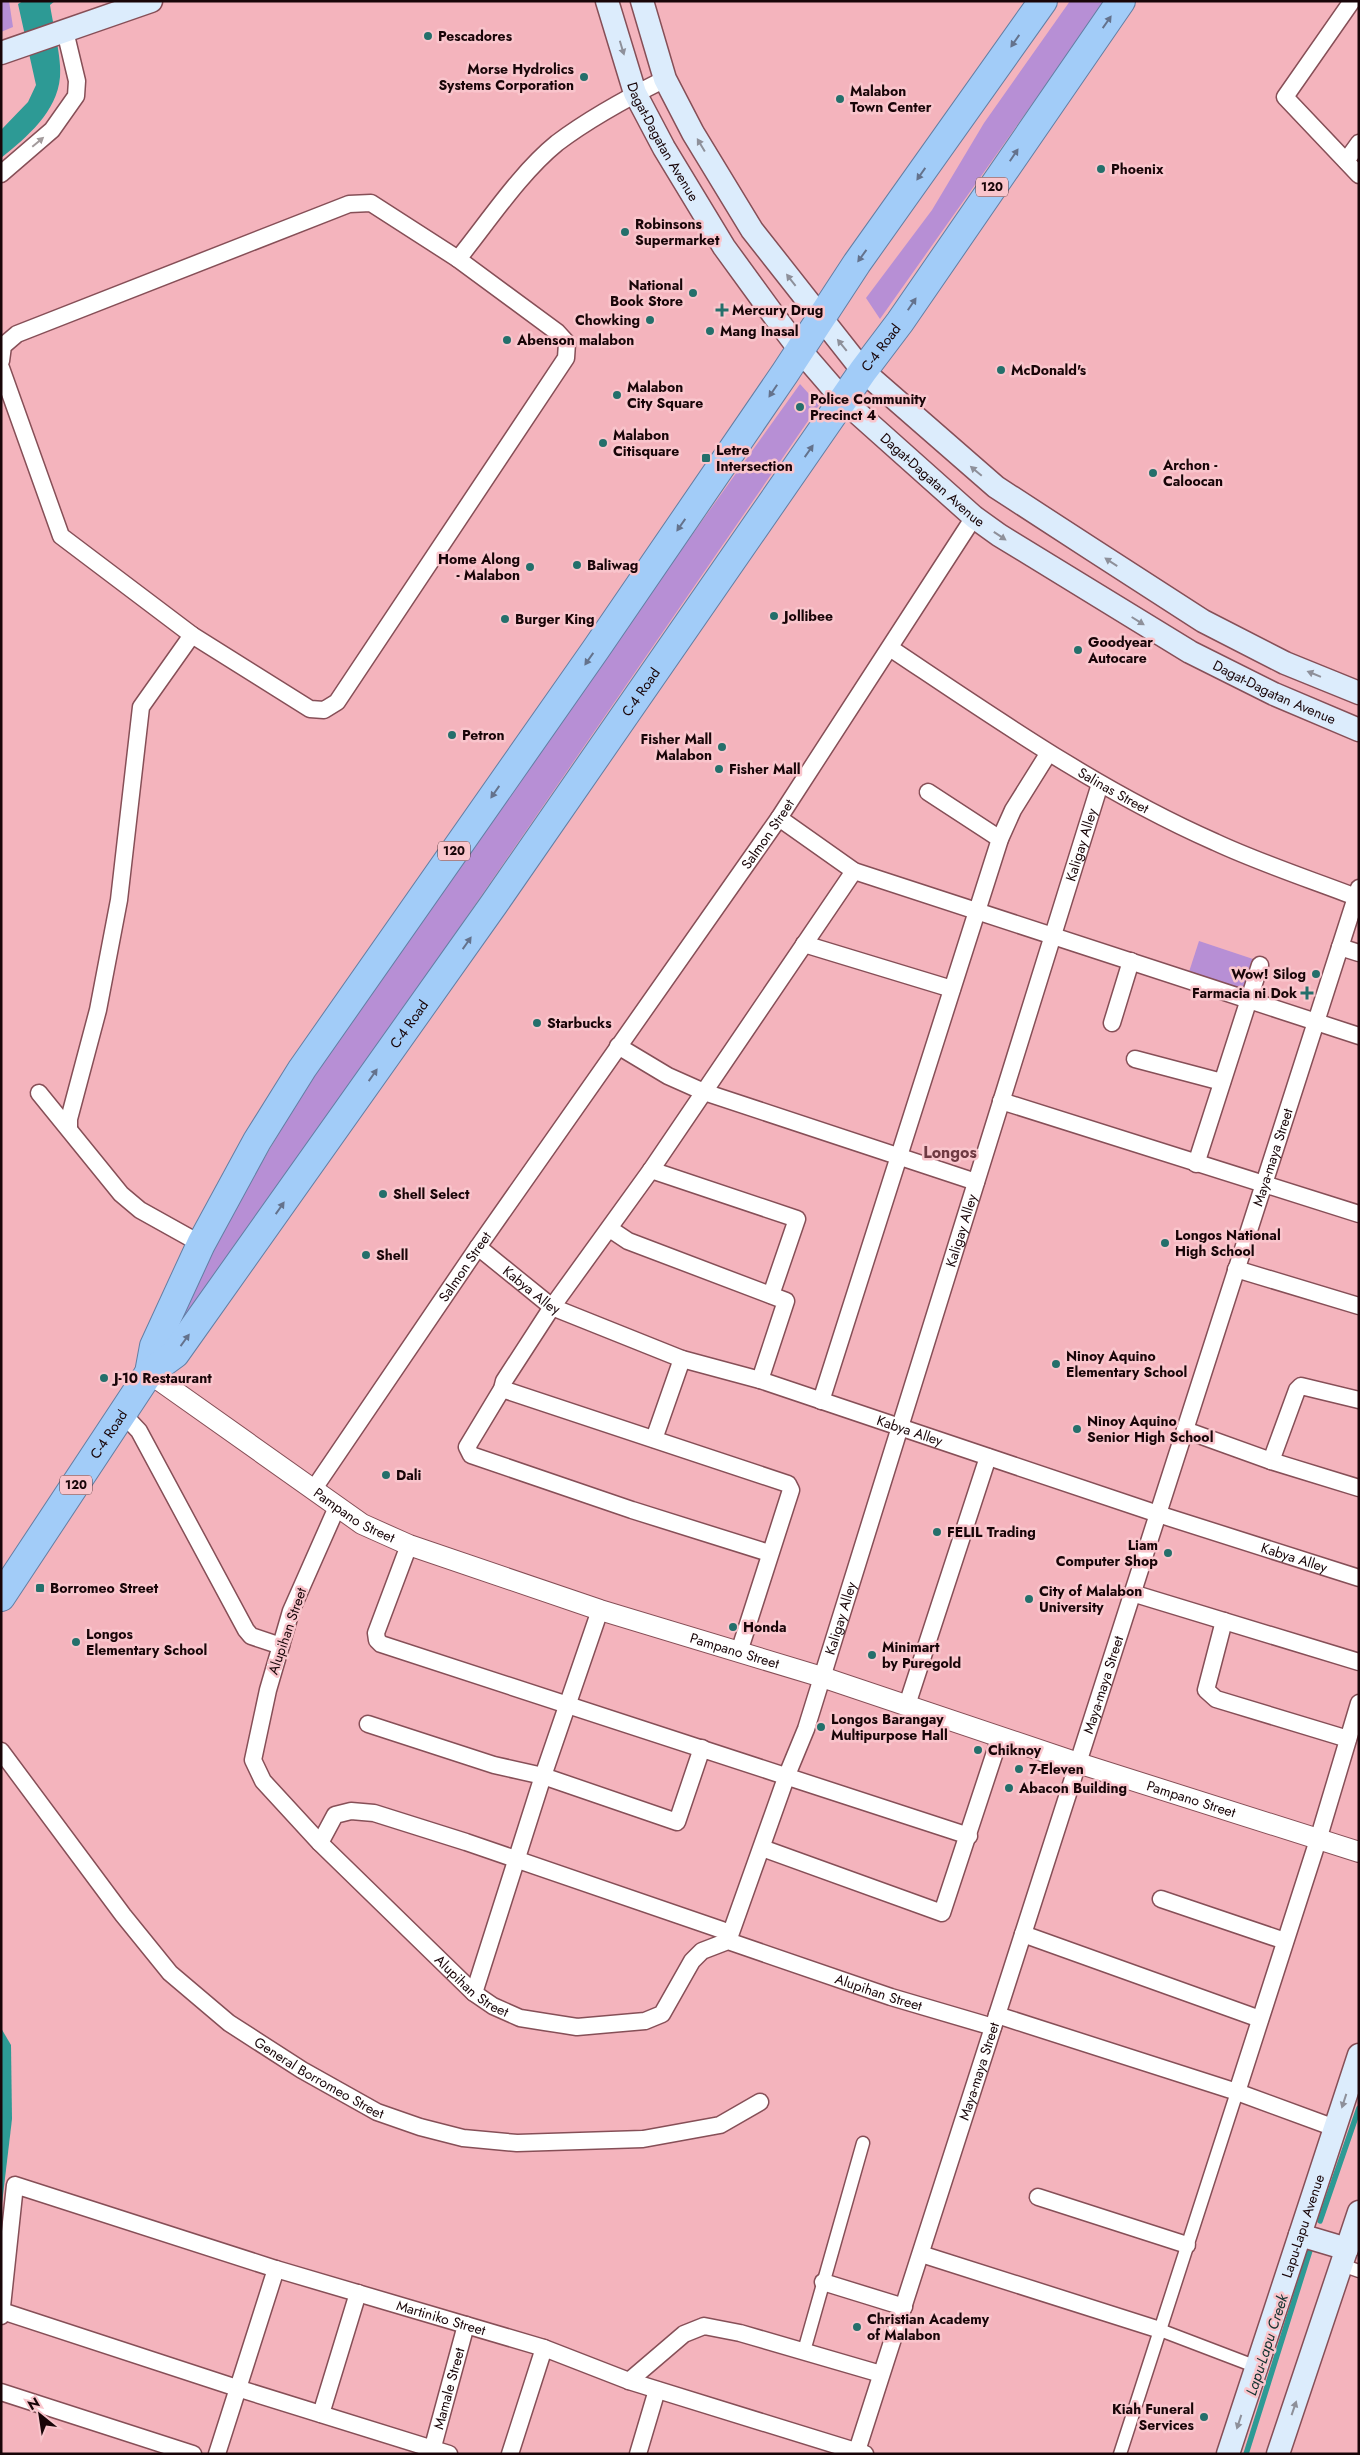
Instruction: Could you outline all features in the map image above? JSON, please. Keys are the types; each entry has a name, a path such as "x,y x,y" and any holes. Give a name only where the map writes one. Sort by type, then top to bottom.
{"highway":[{"name":"C-4 Road","path":"149,1373 154,1346 201,1244 257,1140 302,1069 596,649 821,319 857,263 1043,1"},
{"name":"C-4 Road","path":"1,1597 149,1373 175,1354 263,1231 844,401 863,371 900,322 1121,1"}],"main road":[{"path":"1,54 151,1"},
{"name":"Dagat-Dagatan Avenue","path":"607,1 636,93 664,148 724,247 800,350 844,401 974,517 999,536 1190,652 1274,694 1359,730"},
{"name":"Dagat-Dagatan Avenue","path":"642,1 666,79 693,132 752,230 863,371 996,487 1093,550 1203,621 1285,663 1359,693"},
{"name":"Lapu-Lapu Avenue","path":"1228,2454 1359,2055"},
{"path":"1278,2454 1349,2262 1359,2212"},
{"path":"1300,2234 1349,2262"}],"street":[{"path":"1352,1 1285,97 1359,175"},
{"path":"1,174 52,130 76,96 77,81 62,32"},
{"path":"458,259 523,178 557,144 636,93 666,79"},
{"path":"1346,160 1359,143"},
{"path":"1,361 3,346 17,334 349,204 372,203 458,259 557,332 567,343 566,358 337,702 324,710 310,709 192,635 61,536 1,368"},
{"name":"Salmon Street","path":"313,1490 478,1247 779,818 974,517"},
{"path":"70,1129 69,1119 98,1010 119,900 141,707 192,635"},
{"name":"Salinas Street","path":"890,648 1048,754 1100,784 1214,842 1357,893"},
{"path":"821,1400 1000,839 1013,810 1048,754"},
{"name":"Kaligay Alley","path":"729,1939 787,1775 806,1729 1100,784"},
{"path":"928,792 1000,839"},
{"path":"779,818 854,871 1359,1036"},
{"path":"769,1553 632,1510 472,1455 467,1447 502,1389 508,1373 552,1307 651,1170 854,871"},
{"name":"Maya-maya Street","path":"859,2453 881,2374 1357,893"},
{"path":"804,944 952,989"},
{"path":"1340,947 1359,954"},
{"path":"1112,1023 1131,961"},
{"path":"1196,1164 1260,966"},
{"path":"618,1046 668,1076 704,1092 976,1182"},
{"path":"1136,1059 1222,1082"},
{"path":"39,1093 70,1129 120,1194 140,1210 201,1244"},
{"path":"1001,1101 1359,1214"},
{"path":"651,1170 796,1219 771,1296"},
{"path":"610,1228 628,1241 786,1301 760,1380"},
{"name":"Kabya Alley","path":"478,1247 552,1307 682,1359 760,1380 1158,1514 1359,1578"},
{"path":"1236,1269 1359,1306"},
{"path":"654,1439 682,1359"},
{"name":"Pampano Street","path":"149,1373 362,1524 408,1545 600,1610 907,1704 1078,1763 1359,1852"},
{"path":"1271,1461 1300,1386 1359,1400"},
{"path":"502,1389 788,1484 791,1490 769,1553 739,1652"},
{"path":"123,1414 139,1431 246,1630 251,1636 281,1646"},
{"path":"1185,1430 1271,1461 1359,1488"},
{"path":"907,1704 988,1457"},
{"name":"Alupihan Street","path":"337,1507 291,1611 268,1690 252,1760 263,1782 320,1843 474,1993 493,2006 520,2018 577,2027 645,2021 662,2014 692,1961 702,1951 729,1939 891,1997 995,2021 1237,2092 1335,2128"},
{"path":"408,1545 376,1633 377,1640 381,1644 969,1836"},
{"path":"1132,1593 1359,1662"},
{"path":"474,1993 518,1861 543,1776 569,1706 600,1610"},
{"path":"1224,1621 1206,1690 1210,1695 1216,1699 1348,1739"},
{"path":"1120,2454 1286,1941 1359,1704"},
{"path":"368,1724 494,1765 543,1776 677,1822 702,1748"},
{"path":"762,1848 942,1913 969,1836 1000,1737"},
{"name":"General Borromeo Street","path":"1,1751 123,1915 170,1973 230,2023 302,2070 377,2112 420,2127 463,2138 526,2143 643,2139 720,2125 760,2102"},
{"path":"320,1843 335,1815 351,1811 374,1813 466,1842 722,1930 729,1939"},
{"path":"1161,1899 1286,1941"},
{"path":"1023,1934 1260,2019"},
{"path":"804,2351 863,2143"},
{"name":"Martiniko Street","path":"2,2311 15,2185 276,2269 544,2348 629,2381 859,2453"},
{"path":"1038,2197 1187,2245"},
{"path":"921,2254 1160,2330 1257,2367"},
{"path":"217,2454 276,2269"},
{"path":"823,2282 904,2306"},
{"path":"321,2414 358,2293"},
{"path":"1,2316 2,2311 431,2451 449,2454"},
{"name":"Mamale Street","path":"431,2451 466,2325"},
{"path":"629,2381 684,2334 704,2326 740,2333 881,2374"},
{"path":"510,2454 544,2348"},
{"path":"638,2454 657,2390"},
{"path":"1,2392 193,2454"}],"shaded area":[{"path":"1,1 9,1 13,27 1,32"},
{"path":"1070,1 1105,1 880,319 866,298 932,210 984,123"},
{"path":"800,384 819,405 168,1351 166,1348 221,1233 308,1083 606,655"},
{"path":"1199,941 1259,961 1248,994 1188,975"}],"water":[{"path":"23,1 55,1 50,5 59,52 60,77 58,90 53,101 39,123 1,158 1,130 28,102 36,85 18,4"},
{"path":"1,2028 11,2045 12,2119 1,2212"}],"waterway":[{"name":"Lapu-Lapu Creek","path":"1320,2221 1359,2108"},
{"name":"Lapu-Lapu Creek","path":"1246,2454 1312,2244"}],"place":[{"name":"Pescadores","path":"428,36"},
{"name":"Morse Hydrolics Systems Corporation","path":"584,77"},
{"name":"Malabon Town Center","path":"840,99"},
{"name":"Phoenix","path":"1101,169"},
{"name":"Robinsons Supermarket","path":"625,232"},
{"name":"National Book Store","path":"693,293"},
{"name":"Mercury Drug","path":"722,310"},
{"name":"Chowking","path":"650,320"},
{"name":"Mang Inasal","path":"710,331"},
{"name":"Abenson malabon","path":"507,340"},
{"name":"McDonald's","path":"1001,370"},
{"name":"Malabon City Square","path":"617,395"},
{"name":"Police Community Precinct 4","path":"800,407"},
{"name":"Malabon Citisquare","path":"603,443"},
{"name":"Letre Intersection","path":"706,458"},
{"name":"Archon - Caloocan","path":"1153,473"},
{"name":"Baliwag","path":"577,565"},
{"name":"Home Along - Malabon","path":"530,567"},
{"name":"Jollibee","path":"774,616"},
{"name":"Burger King","path":"505,619"},
{"name":"Goodyear Autocare","path":"1078,650"},
{"name":"Petron","path":"452,735"},
{"name":"Fisher Mall Malabon","path":"722,747"},
{"name":"Fisher Mall","path":"719,769"},
{"name":"Wow! Silog","path":"1316,974"},
{"name":"Farmacia ni Dok","path":"1307,993"},
{"name":"Starbucks","path":"537,1023"},
{"name":"Shell Select","path":"383,1194"},
{"name":"Longos National High School","path":"1165,1243"},
{"name":"Shell","path":"366,1255"},
{"name":"Ninoy Aquino Elementary School","path":"1056,1364"},
{"name":"J-10 Restaurant","path":"104,1378"},
{"name":"Ninoy Aquino Senior High School","path":"1077,1429"},
{"name":"Dali","path":"386,1475"},
{"name":"FELIL Trading","path":"937,1532"},
{"name":"Liam Computer Shop","path":"1168,1553"},
{"name":"Borromeo Street","path":"40,1588"},
{"name":"City of Malabon University","path":"1029,1599"},
{"name":"Honda","path":"733,1627"},
{"name":"Longos Elementary School","path":"76,1642"},
{"name":"Minimart by Puregold","path":"872,1655"},
{"name":"Longos Barangay Multipurpose Hall","path":"821,1727"},
{"name":"Chiknoy","path":"978,1750"},
{"name":"7-Eleven","path":"1019,1769"},
{"name":"Abacon Building","path":"1009,1788"},
{"name":"Christian Academy of Malabon","path":"857,2327"},
{"name":"Kiah Funeral Services","path":"1204,2417"}],"district":[{"name":"Longos","path":"950,1152"}]}
